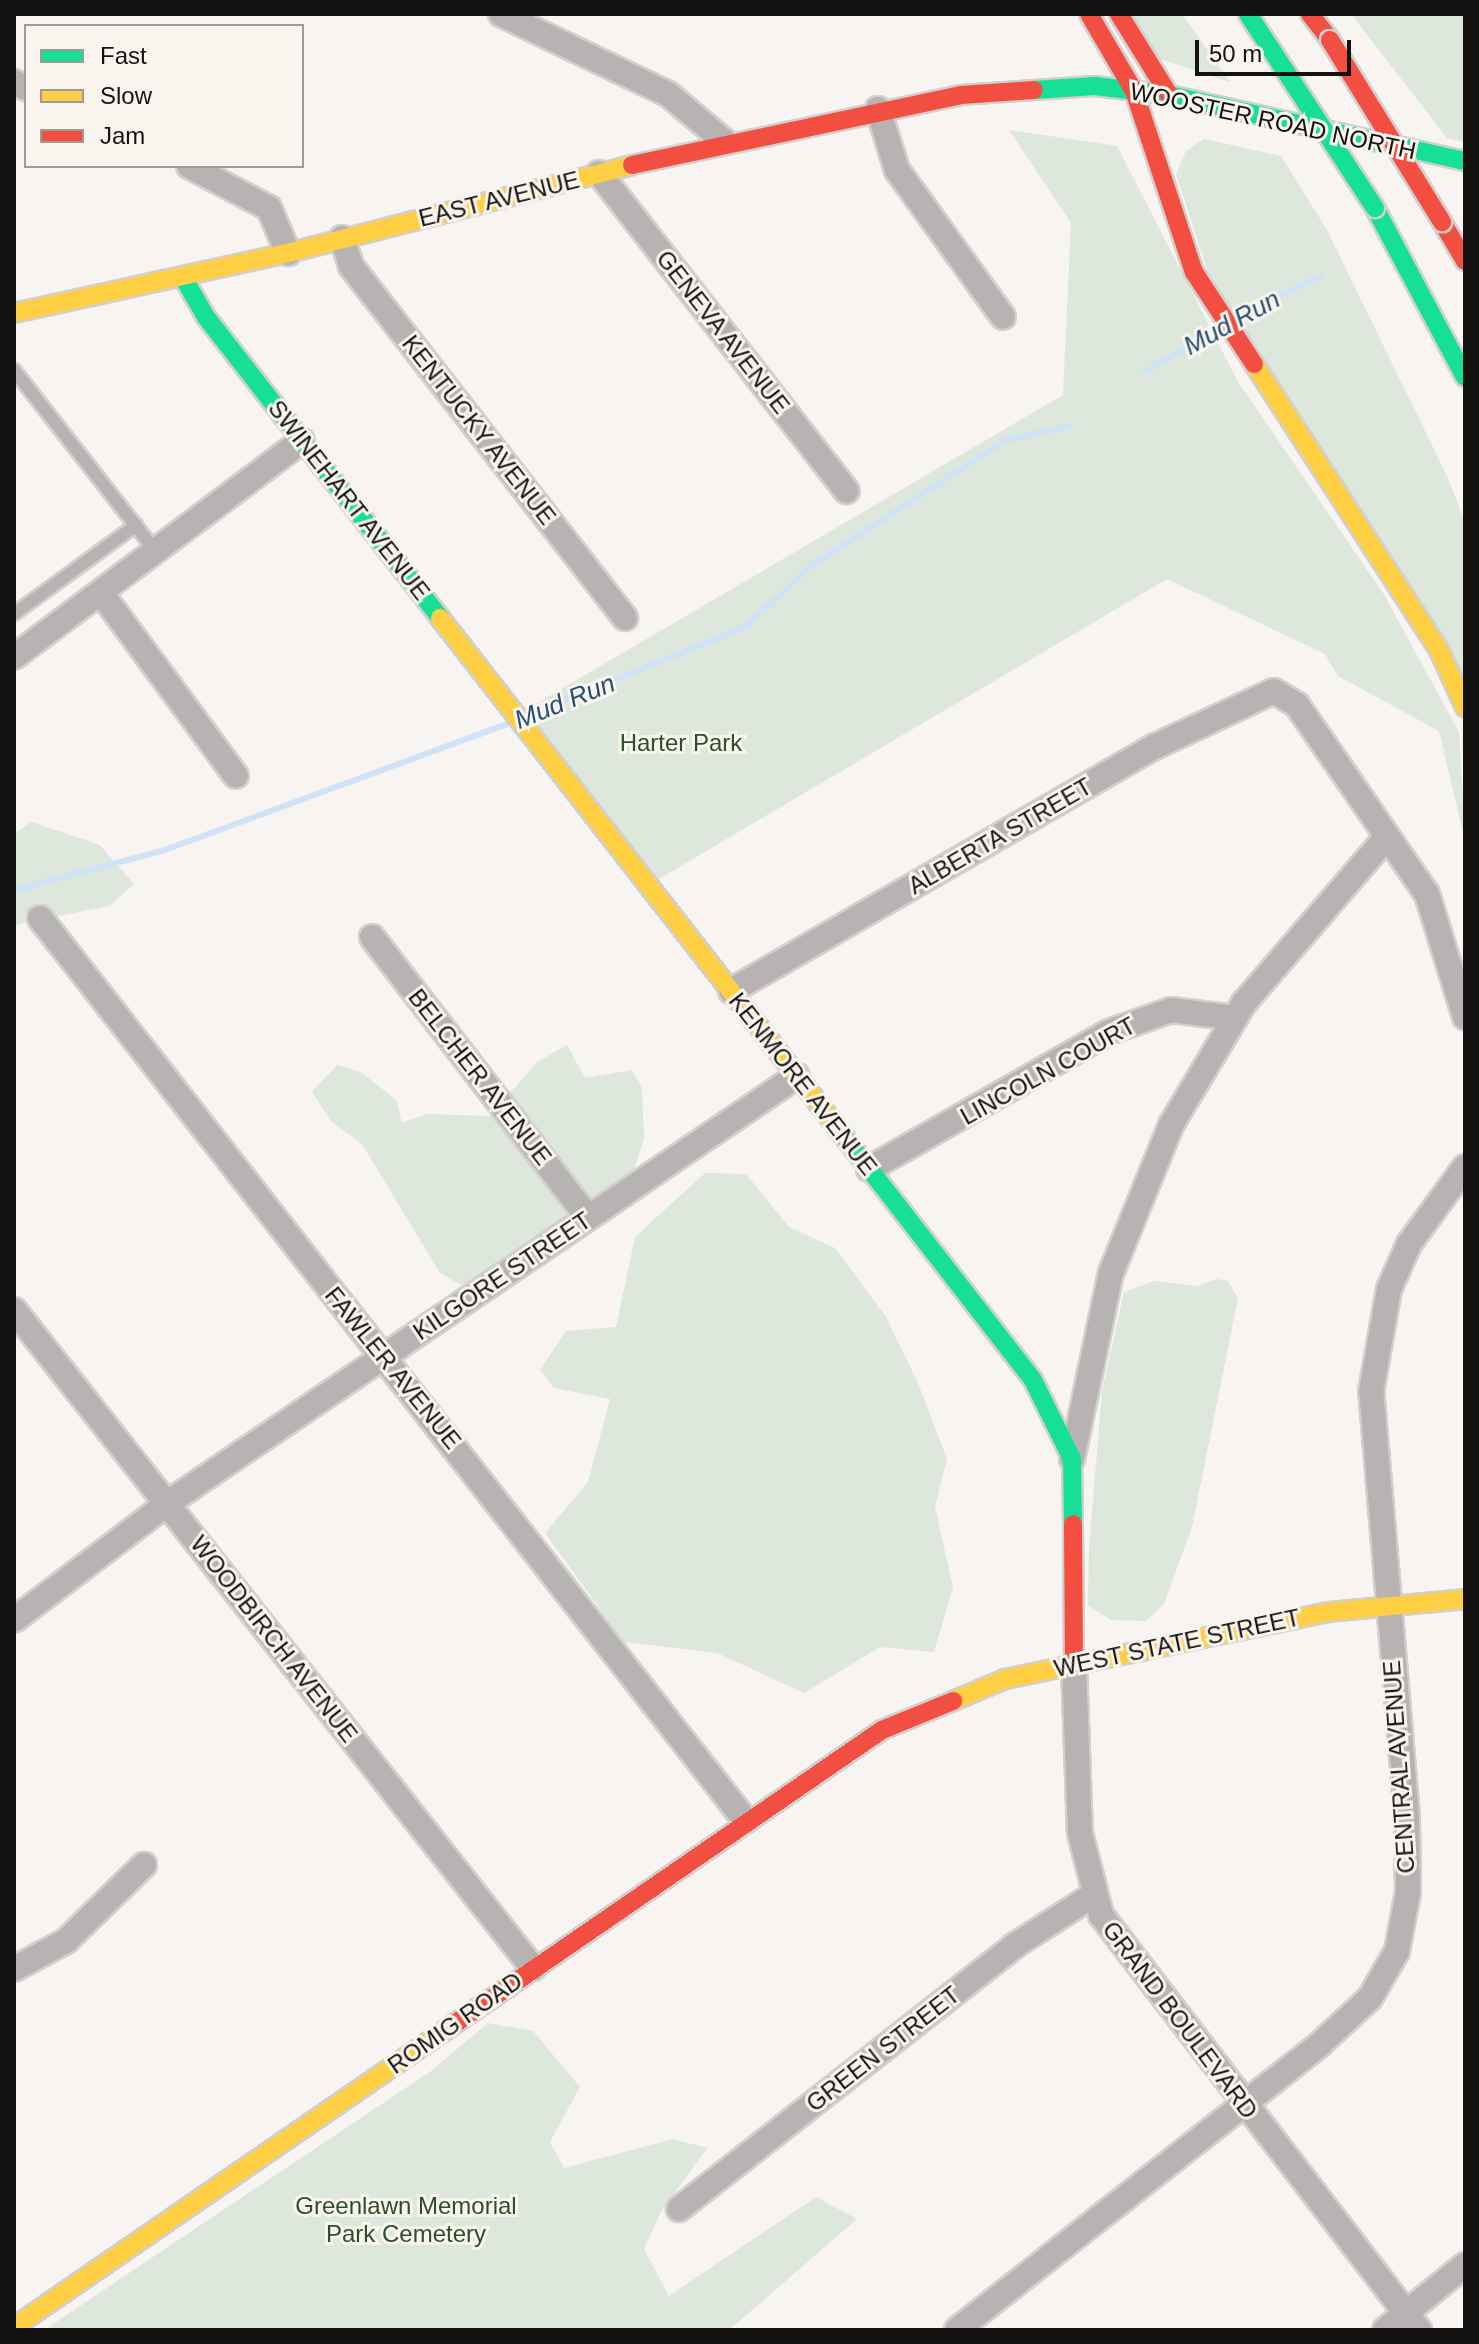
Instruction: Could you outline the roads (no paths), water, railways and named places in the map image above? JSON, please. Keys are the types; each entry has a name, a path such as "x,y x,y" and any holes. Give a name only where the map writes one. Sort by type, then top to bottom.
{"main road":[{"path":"1089,14 1134,91 1194,272 1439,650 1465,707"},
{"path":"1119,14 1169,95"},
{"path":"1248,14 1375,208 1465,377"},
{"path":"1310,14 1330,40 1465,261"},
{"name":"WOOSTER ROAD NORTH","path":"984,93 1134,91 1169,95 1465,161"},
{"name":"EAST AVENUE","path":"14,313 288,253 724,141 878,109 984,93"},
{"name":"SWINEHART AVENUE","path":"183,277 302,441 514,715"},
{"path":"1457,358 1465,400"},
{"name":"KENMORE AVENUE","path":"514,715 1033,1380 1072,1459"},
{"name":"GRAND BOULEVARD","path":"1072,1459 1074,1664"},
{"name":"WEST STATE STREET","path":"898,1722 1005,1679 1074,1664 1387,1605 1465,1599"},
{"name":"ROMIG ROAD","path":"14,2326 745,1820 898,1722"}],"street":[{"path":"501,14 668,94 724,141"},
{"path":"878,109 897,170 1003,317"},
{"path":"193,168 269,208 288,253"},
{"name":"GENEVA AVENUE","path":"599,173 847,491"},
{"name":"KENTUCKY AVENUE","path":"342,238 351,266 625,618"},
{"path":"14,657 157,553 302,441"},
{"path":"101,593 236,776"},
{"name":"ALBERTA STREET","path":"731,991 1154,747 1274,691 1297,705 1387,837"},
{"path":"1387,837 1427,894 1465,1017"},
{"name":"GRAND BOULEVARD","path":"1072,1459 1122,1240 1171,1125 1235,1018 1387,837"},
{"name":"FAWLER AVENUE","path":"40,918 745,1820"},
{"name":"BELCHER AVENUE","path":"372,937 588,1217"},
{"name":"LINCOLN COURT","path":"869,1169 1109,1032 1171,1010 1235,1018"},
{"name":"KILGORE STREET","path":"14,1620 168,1503 797,1076"},
{"name":"CENTRAL AVENUE","path":"957,2330 1354,2014 1397,1951 1408,1892 1407,1817 1373,1478 1377,1343 1409,1244 1465,1167"},
{"name":"WOODBIRCH AVENUE","path":"14,1310 533,1968"},
{"name":"GRAND BOULEVARD","path":"1074,1664 1080,1833 1092,1896 1125,1955 1412,2322"},
{"path":"14,1969 66,1941 144,1865"},
{"name":"GREEN STREET","path":"679,2209 1014,1946 1092,1896"},
{"path":"1385,2330 1412,2322 1465,2265"}],"lane":[{"path":"14,370 157,553"},
{"path":"14,614 136,525"}],"waterway":[{"name":"Mud Run","path":"1241,315 1320,276"},
{"name":"Mud Run","path":"1145,372 1214,331"},
{"name":"Mud Run","path":"528,715 747,626 808,568 1006,440 1070,426"},
{"name":"Mud Run","path":"14,890 162,851 510,723"}],"park label":[{"name":"Harter Park","path":"681,743"},
{"name":"Greenlawn Memorial Park Cemetery","path":"406,2220"}]}
